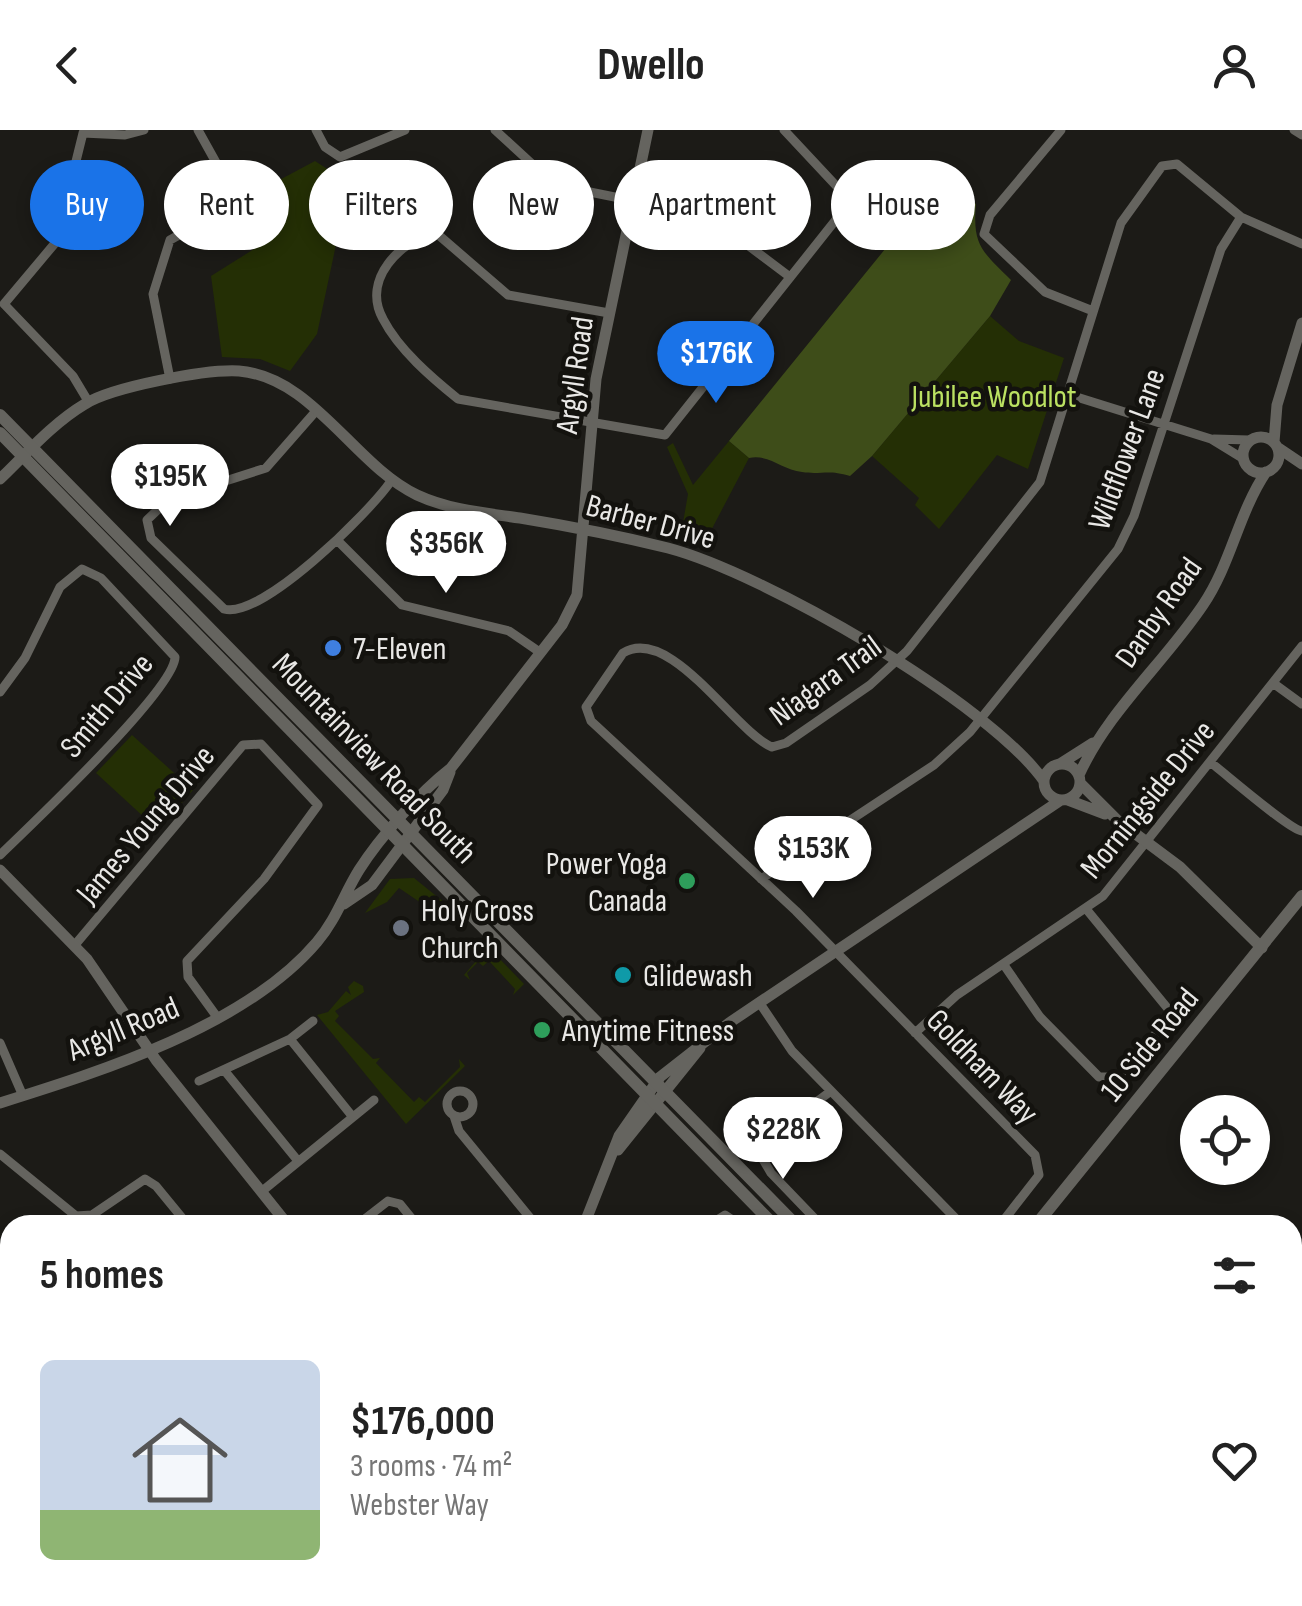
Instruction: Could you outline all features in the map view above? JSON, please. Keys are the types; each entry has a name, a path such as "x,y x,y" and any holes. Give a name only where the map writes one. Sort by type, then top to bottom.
{"main road":[{"name":"Mountainview Road South","path":"0,414 29,454 764,1215"},
{"name":"Mountainview Road South","path":"0,433 29,454"},
{"name":"Mountainview Road South","path":"399,834 786,1215"},
{"name":"10 Side Road","path":"1044,1215 1302,896"}],"street":[{"path":"88,402 73,376 2,303 56,242 83,132 125,136 144,130"},
{"path":"170,379 153,294 170,240 238,202 198,130"},
{"path":"316,130 325,148 340,157 405,130"},
{"path":"496,130 555,185 614,196"},
{"name":"Argyll Road","path":"641,160 648,130"},
{"path":"609,313 508,295 436,232 414,238 390,255 378,300 382,318 432,378 458,400 656,434 671,431 842,213 846,201 784,130"},
{"path":"1061,130 990,215 984,234 1044,292 1093,311"},
{"path":"1294,130 1302,135"},
{"name":"Niagara Trail","path":"836,952 591,720 588,702 623,654 637,648 649,650 688,672 772,747 786,743 897,661 1040,482 1126,211 1162,166 1177,164 1241,218 1302,244"},
{"name":"Wildflower Lane","path":"761,880 934,765 980,721 1122,542 1221,250 1241,218"},
{"name":"Argyll Road","path":"0,1103 92,1074 253,998 317,942 344,904 359,870 442,790 451,768 541,653 576,595 585,531 596,379 622,250"},
{"path":"754,250 790,277"},
{"path":"1275,445 1276,405 1302,324"},
{"name":"Barber Drive","path":"0,479 88,402 170,379 213,371 244,371 280,385 316,411 391,480 438,504 585,531 707,561 858,636 1016,748 1044,784 1064,800"},
{"path":"1068,394 1211,439 1252,439 1275,445 1302,467"},
{"path":"1245,463 1252,439 1276,405"},
{"path":"316,411 266,468 170,499 154,510 146,527 224,609 244,609 339,542 391,480"},
{"path":"1211,439 1245,463 1269,470 1302,467"},
{"name":"Danby Road","path":"1064,800 1080,780 1096,740 1218,581 1245,506 1278,460 1275,445"},
{"name":"Danby Road","path":"1245,463 1245,506"},
{"path":"339,542 402,605 509,631 541,653"},
{"name":"Smith Drive","path":"0,692 26,658 60,586 82,569 101,578 175,656 172,674 148,704 0,855"},
{"name":"Morningside Drive","path":"915,1033 957,995 1086,910 1146,842 1302,646"},
{"path":"1273,682 1302,704"},
{"name":"Danby Road","path":"1044,784 1058,764 1096,740"},
{"name":"James Young Drive","path":"74,946 243,745 260,744 318,805 311,820 252,893 187,961 188,978 218,1016"},
{"name":"Barber Drive","path":"1016,748 1070,765 1080,780"},
{"path":"1210,762 1258,796 1286,827 1302,831"},
{"path":"1080,780 1118,820 1180,867 1262,948"},
{"path":"1018,830 1038,805 1044,784"},
{"path":"587,1215 599,1179 650,1099 702,1044 1064,800 1118,820"},
{"name":"Argyll Road","path":"344,904 372,884 399,834"},
{"path":"0,870 74,946 148,1049 280,1215"},
{"path":"1004,965 1040,1016 1099,1077 1120,1077 1166,1021 1169,1010 1086,910"},
{"name":"Goldham Way","path":"836,952 1040,1164 1037,1179 1008,1215"},
{"path":"759,1002 792,1051 952,1215"},
{"path":"199,1081 290,1039 313,1020"},
{"path":"290,1039 352,1116"},
{"path":"0,1043 23,1096"},
{"path":"224,1070 298,1161"},
{"path":"812,1215 771,1174 761,1156 779,1130 831,1091"},
{"path":"260,1192 374,1100"},
{"path":"454,1116 458,1130 528,1215"},
{"path":"0,1154 75,1215"},
{"path":"92,1215 144,1180 156,1186 180,1215"},
{"path":"370,1215 388,1201 400,1204 408,1215"}],"green space":[{"path":"309,164 309,250 335,250 317,334 290,371 260,359 222,357 211,276 252,250 289,250 289,175"},
{"path":"976,204 978,239 1011,280 990,316 872,456 850,476 802,472 763,458 749,458 729,441 884,250 975,250"},
{"name":"Jubilee Woodlot","path":"990,316 1019,341 1064,358 1028,469 997,455 939,529 915,505 919,498 872,456"},
{"path":"729,441 749,458 705,542 681,534 688,494 667,447 673,443 693,485"},
{"path":"132,735 193,790 158,830 96,773"},
{"path":"414,878 445,903 424,905 399,888 387,902 365,913 390,879"},
{"path":"488,947 524,984 513,995 515,989 489,961 483,966 478,962 467,973 470,980 464,975"},
{"path":"354,981 363,986 364,992 335,1011 339,1016 335,1021 373,1059 380,1058 376,1063 414,1102 419,1097 425,1102 460,1067 459,1059 465,1066 406,1124 317,1015 328,1012 346,991 351,995 348,987"}],"place":[{"name":"7-Eleven","path":"333,648"},
{"name":"Power Yoga Canada","path":"687,881"},
{"name":"Holy Cross Church","path":"401,928"},
{"name":"Glidewash","path":"623,975"},
{"name":"Anytime Fitness","path":"542,1030"}]}
